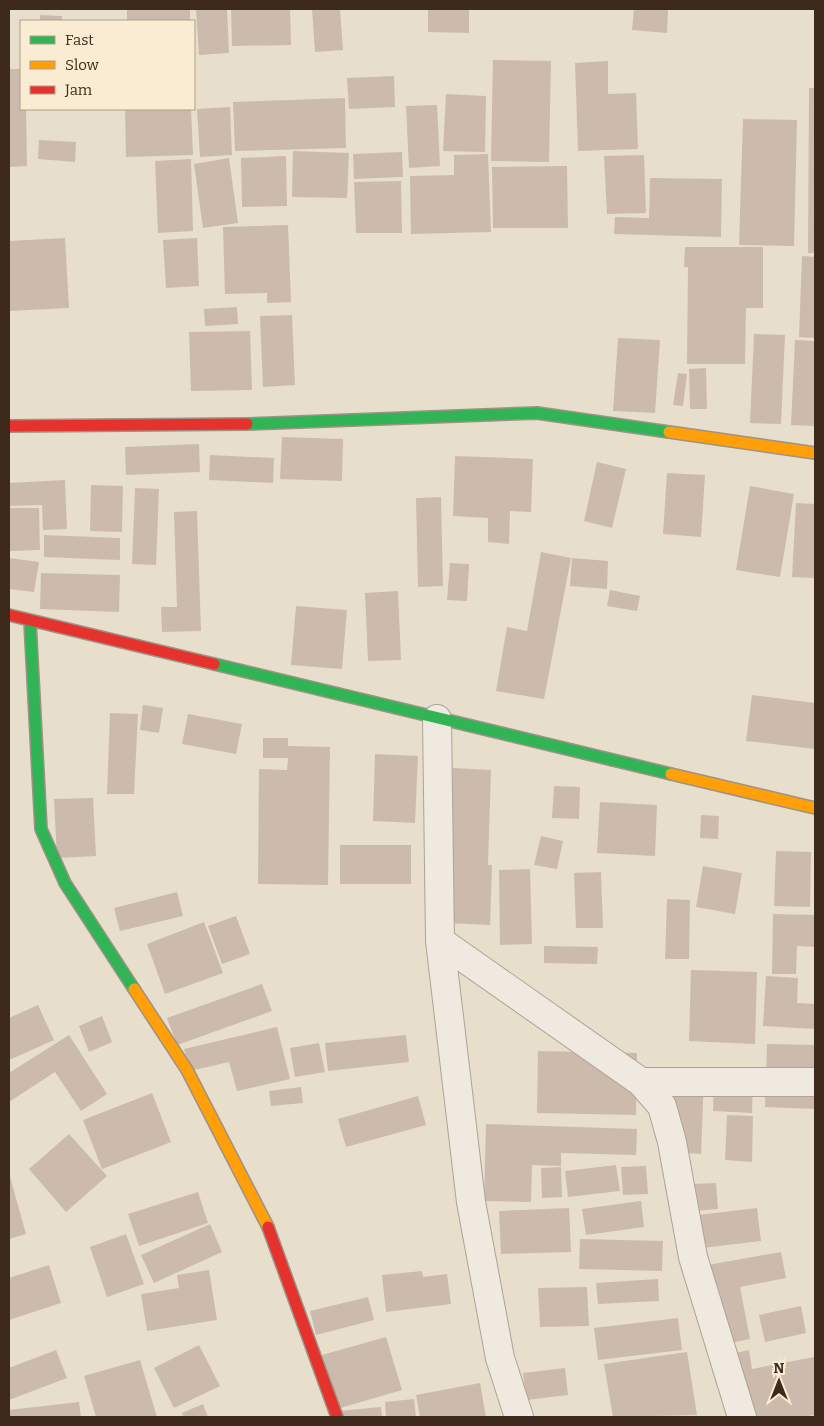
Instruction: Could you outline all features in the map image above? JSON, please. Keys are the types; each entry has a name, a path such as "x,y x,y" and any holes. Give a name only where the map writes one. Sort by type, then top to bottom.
{"street":[{"path":"9,426 260,424 537,413 815,453"},
{"path":"9,615 30,622 815,808"},
{"path":"30,622 41,829 65,883 187,1070 266,1221 337,1417"},
{"path":"437,719 440,941 471,1202 500,1358 519,1417"},
{"path":"440,941 641,1082 662,1106 672,1142 693,1257 742,1417"},
{"path":"641,1082 815,1082"}],"building":[{"path":"127,9 190,9 190,20 127,20"},
{"path":"196,9 227,9 229,53 199,55"},
{"path":"231,9 290,9 291,45 232,46"},
{"path":"312,9 340,9 343,50 315,52"},
{"path":"428,9 469,9 469,33 428,32"},
{"path":"634,9 668,9 667,33 632,30"},
{"path":"40,15 62,16 62,20 40,20"},
{"path":"493,60 551,61 549,162 491,161"},
{"path":"608,61 608,94 636,93 638,149 578,151 575,63"},
{"path":"9,69 20,69 20,110 26,110 27,166 9,167"},
{"path":"394,76 395,107 349,109 347,78"},
{"path":"809,88 815,88 815,253 808,253"},
{"path":"446,94 486,96 485,152 443,151"},
{"path":"345,98 346,148 235,151 233,102"},
{"path":"437,105 440,166 409,168 406,106"},
{"path":"230,107 232,155 200,157 197,109"},
{"path":"125,110 191,110 193,155 126,157"},
{"path":"743,119 797,120 794,246 739,245"},
{"path":"39,140 76,142 75,162 38,159"},
{"path":"293,151 349,153 347,198 292,197"},
{"path":"402,152 403,177 354,179 353,154"},
{"path":"488,154 491,232 411,234 410,176 454,175 454,155"},
{"path":"644,155 646,213 607,214 604,156"},
{"path":"286,156 287,206 242,207 241,158"},
{"path":"229,158 238,223 203,228 194,164"},
{"path":"191,159 193,231 158,233 155,161"},
{"path":"567,166 568,228 493,228 492,167"},
{"path":"650,178 722,179 721,237 614,234 615,217 649,218"},
{"path":"401,181 402,233 356,233 354,182"},
{"path":"288,225 291,302 267,303 267,293 225,294 223,227"},
{"path":"65,238 69,308 9,311 9,241"},
{"path":"197,238 199,286 166,288 163,240"},
{"path":"685,247 763,247 763,308 746,308 745,364 687,364 688,267 684,267"},
{"path":"802,256 815,257 815,338 799,337"},
{"path":"237,307 238,324 205,326 204,309"},
{"path":"292,315 295,385 263,387 260,316"},
{"path":"250,331 252,390 191,391 189,332"},
{"path":"754,334 785,335 781,424 750,423"},
{"path":"618,338 660,340 655,413 613,411"},
{"path":"795,340 815,341 815,426 791,425"},
{"path":"706,368 707,409 690,409 689,369"},
{"path":"678,373 687,374 683,406 673,405"},
{"path":"282,437 343,439 342,481 280,479"},
{"path":"199,444 200,472 126,475 125,447"},
{"path":"210,455 274,458 273,483 209,480"},
{"path":"455,456 533,459 531,512 510,511 509,544 488,542 488,518 453,516"},
{"path":"597,462 626,469 612,528 584,521"},
{"path":"667,473 705,475 701,537 663,534"},
{"path":"65,480 67,529 43,530 42,505 9,506 9,483"},
{"path":"91,485 123,486 122,532 90,531"},
{"path":"750,486 794,494 780,577 736,570"},
{"path":"135,488 159,489 156,565 132,564"},
{"path":"441,497 443,586 418,587 416,498"},
{"path":"796,503 815,504 815,578 792,577"},
{"path":"9,508 39,508 40,550 10,551"},
{"path":"197,511 201,631 162,632 161,607 177,607 174,512"},
{"path":"44,535 120,538 120,560 44,557"},
{"path":"541,552 571,558 544,699 496,691 507,627 527,631"},
{"path":"9,558 39,562 34,592 9,589"},
{"path":"572,558 608,561 607,589 570,586"},
{"path":"450,563 469,564 467,601 447,600"},
{"path":"41,573 120,575 119,612 40,609"},
{"path":"610,590 640,596 637,611 607,606"},
{"path":"398,591 401,660 368,661 365,593"},
{"path":"296,606 347,610 342,669 291,665"},
{"path":"752,695 815,703 815,749 746,741"},
{"path":"143,705 163,708 159,733 140,730"},
{"path":"110,713 138,714 134,794 107,794"},
{"path":"188,714 242,724 236,754 182,744"},
{"path":"263,738 288,738 288,746 330,747 328,885 258,884 259,769 287,770 288,758 263,758"},
{"path":"375,754 418,756 415,823 373,821"},
{"path":"453,768 491,770 488,865 492,865 490,925 448,923"},
{"path":"554,786 580,787 579,819 552,818"},
{"path":"93,798 96,856 57,858 54,799"},
{"path":"600,802 657,805 655,856 597,853"},
{"path":"701,815 719,816 718,839 700,838"},
{"path":"541,836 563,841 557,869 534,865"},
{"path":"340,845 411,845 411,884 340,884"},
{"path":"776,851 811,852 810,907 774,906"},
{"path":"703,866 742,873 735,914 696,907"},
{"path":"530,869 532,944 500,945 499,870"},
{"path":"601,872 603,928 576,928 574,873"},
{"path":"177,892 183,916 120,931 114,908"},
{"path":"667,899 690,900 689,959 665,959"},
{"path":"773,914 815,915 815,947 797,946 796,974 772,974"},
{"path":"236,916 250,954 222,964 208,926"},
{"path":"204,922 223,973 165,994 147,944"},
{"path":"544,946 598,947 597,964 544,963"},
{"path":"691,970 757,972 755,1044 689,1041"},
{"path":"766,976 798,978 797,1003 815,1004 815,1029 763,1026"},
{"path":"262,984 272,1011 177,1045 167,1018"},
{"path":"38,1005 54,1040 9,1060 9,1018"},
{"path":"102,1016 112,1042 89,1052 79,1026"},
{"path":"277,1027 290,1079 237,1091 229,1062 190,1071 184,1049"},
{"path":"69,1035 107,1094 81,1111 55,1072 9,1102 9,1073"},
{"path":"406,1035 409,1062 328,1071 325,1043"},
{"path":"319,1043 325,1072 295,1077 290,1048"},
{"path":"767,1044 815,1045 815,1109 765,1107"},
{"path":"538,1051 637,1053 636,1115 537,1113"},
{"path":"673,1076 704,1078 701,1154 670,1152"},
{"path":"714,1080 753,1082 752,1113 713,1111"},
{"path":"301,1087 303,1103 271,1106 269,1091"},
{"path":"152,1093 171,1142 102,1169 83,1120"},
{"path":"418,1096 426,1125 346,1147 338,1119"},
{"path":"727,1115 753,1116 752,1162 725,1160"},
{"path":"486,1124 637,1129 636,1155 561,1153 561,1166 532,1165 531,1202 484,1201"},
{"path":"69,1134 107,1176 66,1212 29,1169"},
{"path":"616,1165 620,1191 568,1197 565,1171"},
{"path":"646,1166 648,1194 623,1195 621,1167"},
{"path":"561,1167 562,1197 542,1198 541,1168"},
{"path":"9,1173 26,1234 9,1239"},
{"path":"716,1183 718,1209 694,1211 693,1184"},
{"path":"198,1192 208,1223 139,1246 128,1214"},
{"path":"641,1201 644,1227 586,1235 582,1209"},
{"path":"569,1208 571,1252 501,1254 499,1211"},
{"path":"757,1208 761,1241 702,1248 698,1215"},
{"path":"210,1224 222,1252 154,1283 141,1255"},
{"path":"126,1234 144,1284 107,1297 90,1247"},
{"path":"580,1239 663,1241 662,1271 579,1269"},
{"path":"781,1252 786,1278 740,1287 750,1339 722,1345 707,1265"},
{"path":"49,1265 61,1303 9,1320 9,1278"},
{"path":"209,1270 217,1320 147,1331 141,1294 179,1288 177,1275"},
{"path":"422,1271 423,1277 447,1274 451,1304 386,1312 382,1275"},
{"path":"658,1279 659,1301 598,1304 596,1283"},
{"path":"587,1287 589,1326 540,1327 538,1288"},
{"path":"368,1297 374,1320 316,1335 310,1311"},
{"path":"801,1306 806,1333 765,1342 759,1315"},
{"path":"678,1318 682,1350 598,1360 594,1328"},
{"path":"386,1337 402,1390 337,1409 322,1355"},
{"path":"199,1345 220,1386 174,1408 154,1368"},
{"path":"56,1350 67,1378 9,1400 9,1368"},
{"path":"749,1350 752,1369 814,1357 815,1415 803,1417 742,1417 731,1354"},
{"path":"687,1352 697,1415 613,1417 604,1364"},
{"path":"140,1360 157,1417 96,1417 84,1376"},
{"path":"565,1368 568,1395 526,1400 523,1373"},
{"path":"480,1383 486,1417 420,1417 416,1395"},
{"path":"414,1399 416,1417 386,1417 385,1402"},
{"path":"79,1402 81,1417 9,1417 9,1410"},
{"path":"203,1404 208,1417 183,1417 182,1413"},
{"path":"381,1407 382,1417 340,1417 339,1411"}],"traffic: fast":[{"path":"247,424 537,413 669,432"},
{"path":"30,622 41,829 65,883 134,989"},
{"path":"214,664 671,774"}],"traffic: slow":[{"path":"669,432 815,453"},
{"path":"671,774 815,808"},
{"path":"134,989 187,1070 268,1227"}],"traffic: jam":[{"path":"9,426 247,424"},
{"path":"9,615 214,664"},
{"path":"268,1227 337,1417"}]}
